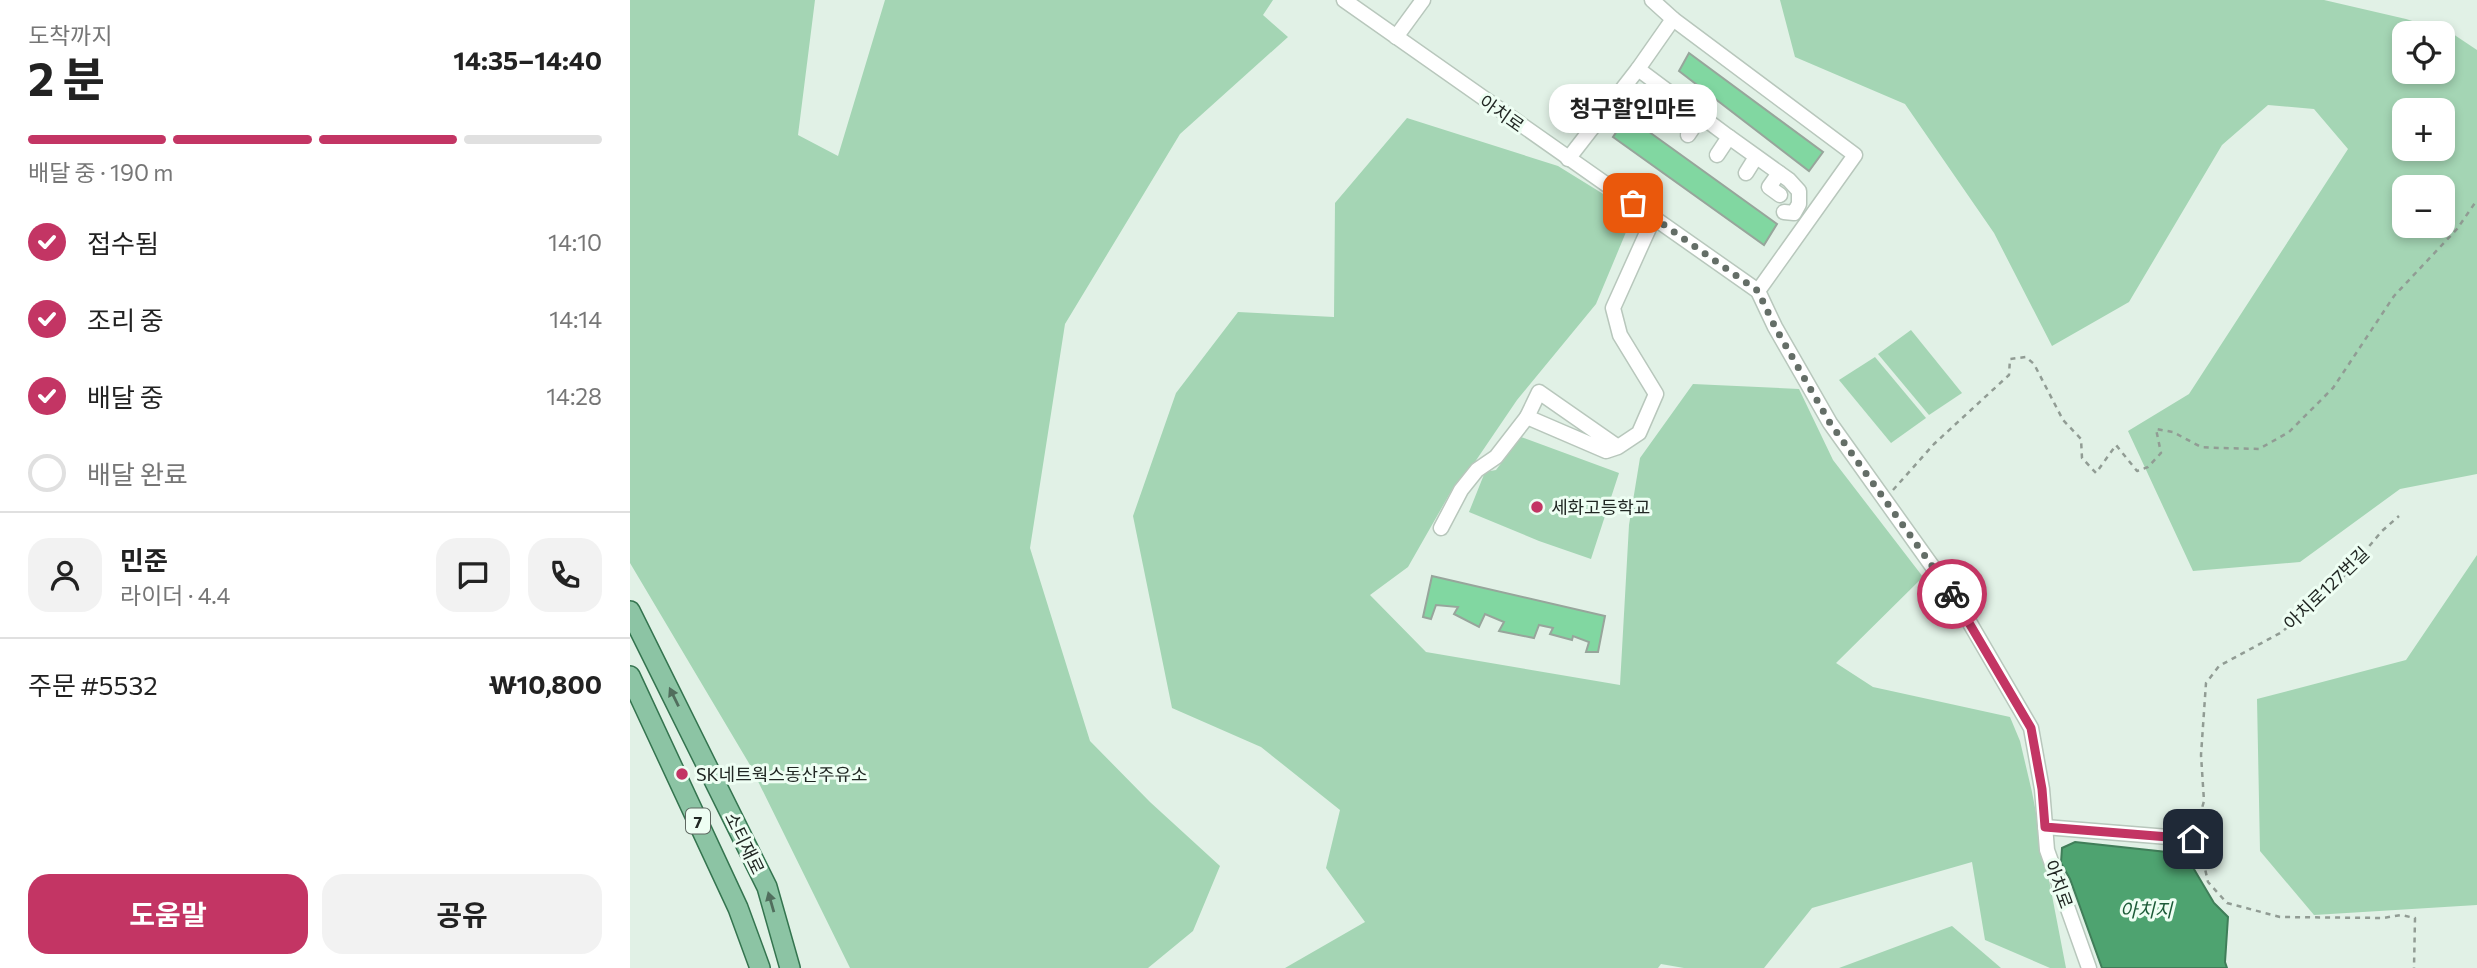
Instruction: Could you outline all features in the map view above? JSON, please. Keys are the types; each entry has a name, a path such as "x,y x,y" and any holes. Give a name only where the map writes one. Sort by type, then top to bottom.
{"main road":[{"name":"소티재로","path":"630,611 767,887 790,968"},
{"name":"소티재로","path":"630,676 738,908 761,968"}],"street":[{"name":"아치로","path":"1344,0 1758,291 1775,327 1830,423 1957,601 2031,728 2042,789 2047,850 2090,968"},
{"path":"1396,37 1423,0"},
{"path":"1652,0 1673,19 1855,155 1758,291"},
{"path":"1568,159 1673,19"},
{"path":"1638,69 1779,173 1799,191 1799,204 1794,213 1784,212"},
{"path":"1659,118 1674,96"},
{"path":"1688,135 1701,116"},
{"path":"1717,155 1729,137"},
{"path":"1746,173 1756,158"},
{"path":"1779,173 1769,187 1780,195"},
{"path":"1527,417 1606,451 1618,447 1639,433 1656,394 1620,335 1613,308 1654,217"},
{"path":"1441,528 1461,490 1477,470 1496,457 1527,417 1539,392 1618,447"},
{"path":"2045,827 2193,839"}],"path":[{"path":"1885,500 1934,444 2009,376 2010,359 2026,357 2040,374 2063,420 2081,439 2082,458 2096,473 2116,444 2137,471 2148,467 2161,453 2156,429 2173,432 2201,447 2259,449 2289,432 2333,388 2394,296 2457,229 2477,200"},
{"name":"아치로127번길","path":"2193,839 2204,801 2201,755 2206,682 2219,666 2282,632 2344,576 2382,531 2399,516"},
{"path":"2193,839 2203,855 2208,882 2227,903 2280,917 2383,918 2401,915 2415,918 2414,968"}],"shaded area":[{"path":"630,0 815,0 798,135 838,156 885,0 1273,0 1263,15 1288,37 1180,134 1065,324 1030,548 1090,741 1150,802 1220,866 1193,931 1148,968 850,968 750,765 630,563"},
{"path":"1780,0 2324,0 2412,21 2392,21 2392,84 2455,84 2455,35 2477,50 2477,474 2400,489 2300,562 2193,571 2128,431 2189,394 2348,149 2314,109 2268,105 2222,145 2129,302 2052,346 1994,233 1905,104 1795,57"},
{"path":"1407,118 1558,166 1634,213 1596,304 1517,400 1462,481 1453,488 1408,567 1370,595 1426,652 1620,685 1629,525 1640,458 1693,384 1799,389 1833,460 1923,577 1836,663 1873,687 2010,717 2020,741 2032,792 2066,968 2050,968 1985,940 1972,862 1812,908 1764,968 1684,968 1661,964 1658,968 1285,968 1365,922 1326,868 1340,810 1261,747 1172,708 1133,516 1176,393 1238,312 1334,317 1335,203"},
{"path":"1911,330 1962,393 1929,415 1878,354"},
{"path":"1875,357 1926,418 1891,443 1839,380"},
{"path":"1521,437 1619,473 1591,559 1469,512 1485,472 1496,470"},
{"path":"2477,555 2477,905 2314,915 2260,851 2257,699 2406,660"},
{"path":"1952,926 2001,968 1839,968"}],"water":[{"name":"아치지","path":"2075,842 2185,854 2214,903 2228,917 2225,962 2227,968 2102,968 2070,879 2061,863 2062,848"}],"building":[{"path":"1689,53 1823,152 1809,171 1679,71"},
{"path":"1627,116 1777,224 1764,245 1613,137"},
{"path":"1432,576 1605,616 1598,652 1586,652 1589,642 1573,636 1572,640 1550,634 1553,628 1539,625 1534,638 1499,631 1504,622 1485,614 1479,627 1454,614 1458,607 1436,605 1431,619 1423,617"}],"way so far":[{"path":"1633,203 1758,291 1775,327 1830,423 1952,594"}],"place":[{"name":"청구할인마트","path":"1633,203"},
{"name":"세화고등학교","path":"1537,507"},
{"name":"SK네트웍스동산주유소","path":"682,774"}],"route":[{"path":"1952,594 2031,728 2042,789 2045,827 2193,839"}]}
